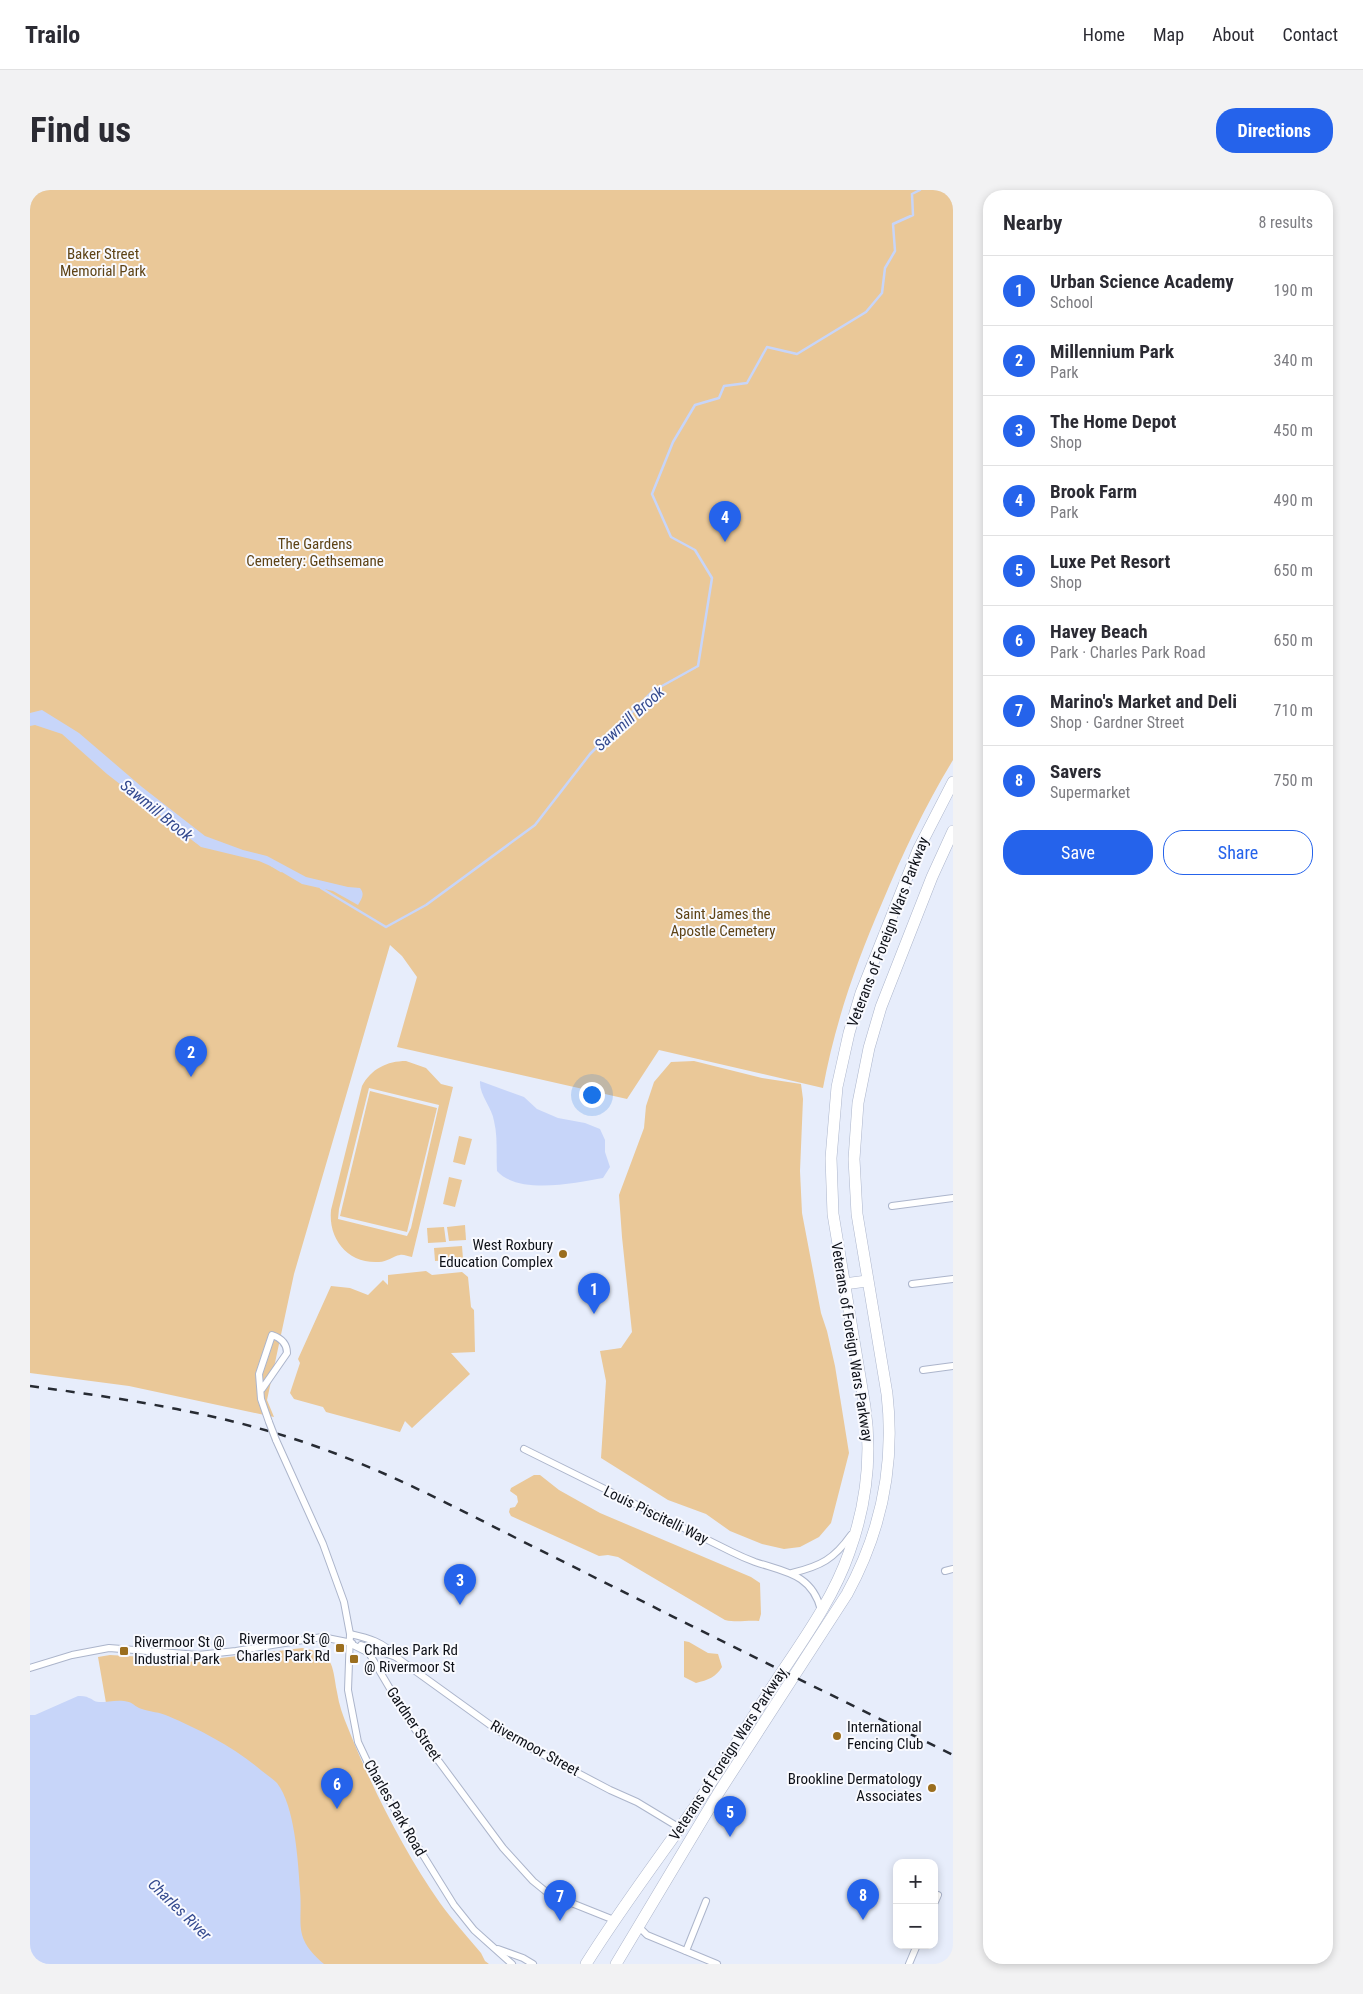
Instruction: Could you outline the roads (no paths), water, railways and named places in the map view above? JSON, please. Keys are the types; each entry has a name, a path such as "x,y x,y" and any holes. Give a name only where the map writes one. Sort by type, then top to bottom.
{"highway":[{"name":"Veterans of Foreign Wars Parkway","path":"586,1964 614,1920 680,1828 822,1610 843,1568 858,1526 866,1477 868,1435 833,1214 831,1165 835,1102 844,1053 861,993 924,836 953,782"},
{"name":"Veterans of Foreign Wars Parkway","path":"616,1964 640,1927 719,1792 847,1594 874,1534 886,1478 889,1422 887,1394 858,1228 854,1172 857,1116 863,1075 881,1007 932,877 953,831"},
{"path":"844,1284 867,1281"}],"street":[{"path":"892,1206 953,1198"},
{"path":"912,1284 953,1279"},
{"path":"262,1389 287,1353 287,1347 283,1341 272,1335 259,1374 262,1399 276,1440 323,1544 344,1602 350,1634 349,1643"},
{"path":"923,1370 953,1366"},
{"name":"Louis Piscitelli Way","path":"524,1449 732,1552 752,1561 792,1573 812,1589 818,1597 822,1610"},
{"path":"792,1573 808,1569 828,1560 839,1551 858,1526"},
{"path":"945,1571 953,1569"},
{"name":"Rivermoor Street","path":"350,1634 371,1638 390,1649 396,1657"},
{"name":"Rivermoor Street","path":"30,1668 72,1655 109,1648 198,1655 236,1651 322,1637 362,1645 396,1657 500,1732 610,1790 637,1802 680,1828"},
{"name":"Gardner Street","path":"349,1643 369,1653 409,1721 503,1848 533,1881 549,1894 614,1920"},
{"name":"Charles Park Road","path":"349,1643 347,1667 349,1701 358,1742 374,1776 454,1905 474,1930 512,1964"},
{"path":"686,1951 706,1901"},
{"path":"640,1927 647,1935 717,1964"},
{"name":"Charles Park Road","path":"497,1949 523,1958 533,1964"},
{"path":"909,1964 915,1949"}],"water":[{"path":"42,710 79,733 142,787 205,836 243,850 267,856 306,877 360,888 363,894 358,905 333,891 302,884 259,861 201,847 107,774 62,734 35,725 30,726 30,713"},
{"path":"480,1081 524,1097 537,1109 558,1118 585,1123 600,1129 605,1140 605,1152 610,1167 603,1178 563,1184 533,1185 519,1183 506,1178 497,1171 493,1116 481,1091"},
{"name":"Charles River","path":"78,1696 97,1702 125,1701 140,1708 168,1716 205,1733 229,1747 277,1783 288,1805 292,1819 297,1849 301,1902 300,1922 303,1938 314,1955 324,1964 30,1964 30,1715 35,1715"}],"waterway":[{"name":"Sawmill Brook","path":"321,888 386,927 426,905 535,825 590,754 653,691 698,666 712,578 695,550 671,537 652,494 673,442 695,405 719,398 724,386 747,383 767,347 797,354 866,312 882,293 885,268 895,251 893,224 913,215 912,194 920,190"},
{"name":"Sawmill Brook","path":"194,840 204,846"},
{"name":"Sawmill Brook","path":"271,865 281,871"}],"railway":[{"path":"30,1386 102,1396 210,1416 280,1434 348,1458 412,1486 953,1755"}],"place":[{"name":"Brook Farm","path":"725,542"},
{"name":"Millennium Park","path":"191,1077"},
{"name":"West Roxbury Education Complex","path":"563,1254"},
{"name":"Urban Science Academy","path":"594,1314"},
{"name":"The Home Depot","path":"460,1605"},
{"name":"Rivermoor St @ Charles Park Rd","path":"340,1648"},
{"name":"Rivermoor St @ Industrial Park","path":"124,1651"},
{"name":"Charles Park Rd @ Rivermoor St","path":"354,1659"},
{"name":"International Fencing Club","path":"837,1736"},
{"name":"Brookline Dermatology Associates","path":"932,1788"},
{"name":"Havey Beach","path":"337,1809"},
{"name":"Luxe Pet Resort","path":"730,1837"},
{"name":"Savers","path":"863,1920"},
{"name":"Marino's Market and Deli","path":"560,1921"}],"park label":[{"name":"Baker Street Memorial Park","path":"103,262"},
{"name":"The Gardens Cemetery: Gethsemane","path":"315,552"},
{"name":"Saint James the Apostle Cemetery","path":"723,922"}]}
